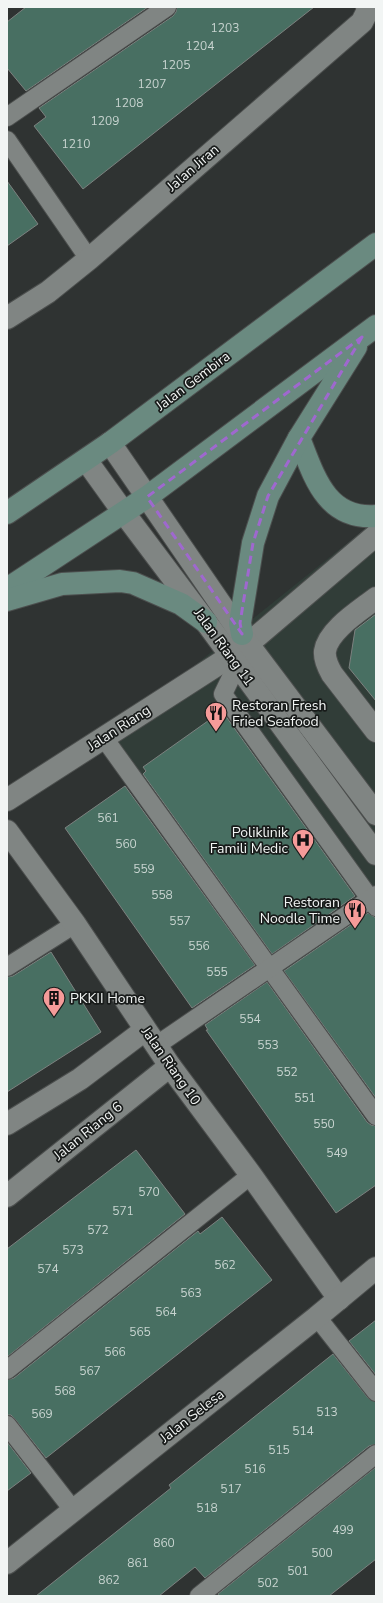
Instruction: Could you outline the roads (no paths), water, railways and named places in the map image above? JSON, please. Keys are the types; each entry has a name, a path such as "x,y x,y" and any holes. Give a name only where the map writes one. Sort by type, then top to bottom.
{"main road":[{"name":"Jalan Gembira","path":"7,513 110,443 376,244"},
{"path":"239,650 240,623 253,543 268,496 298,438 369,332"},
{"path":"7,589 147,497 369,332"},
{"path":"298,438 315,479 328,498 345,512 364,517 376,516"},
{"path":"7,600 62,584 126,582 133,583 181,604 206,622"}],"street":[{"name":"Jalan Jiran","path":"7,318 48,292 89,259 362,22 368,10 367,7"},
{"name":"Jalan Riang 11","path":"110,443 147,497 239,650 376,854"},
{"name":"Jalan Riang 11","path":"86,460 206,622 239,650 376,814"},
{"name":"Jalan Riang","path":"7,800 239,650 376,535"},
{"path":"376,598 337,630 329,640 325,651 326,664 332,674 376,731"},
{"name":"Jalan Riang 10","path":"7,831 76,924 170,1066 339,1299"},
{"path":"7,1124 151,1037"},
{"name":"Jalan Riang 6","path":"7,1196 170,1066"},
{"name":"Jalan Selesa","path":"7,1562 317,1317 376,1268"}],"lane":[{"path":"7,117 167,7"},
{"path":"7,140 89,259"},
{"path":"151,1037 269,968 374,901 224,694 239,650"},
{"path":"104,738 376,1116"},
{"path":"7,967 76,924"},
{"path":"7,1370 251,1176"},
{"path":"317,1317 376,1392"},
{"path":"7,1425 73,1510"},
{"path":"199,1596 376,1454"}],"place":[{"name":"Restoran Fresh Fried Seafood","path":"216,732"},
{"name":"Poliklinik Famili Medic","path":"303,860"},
{"name":"Restoran Noodle Time","path":"355,930"},
{"name":"PKKII Home","path":"54,1018"}]}
